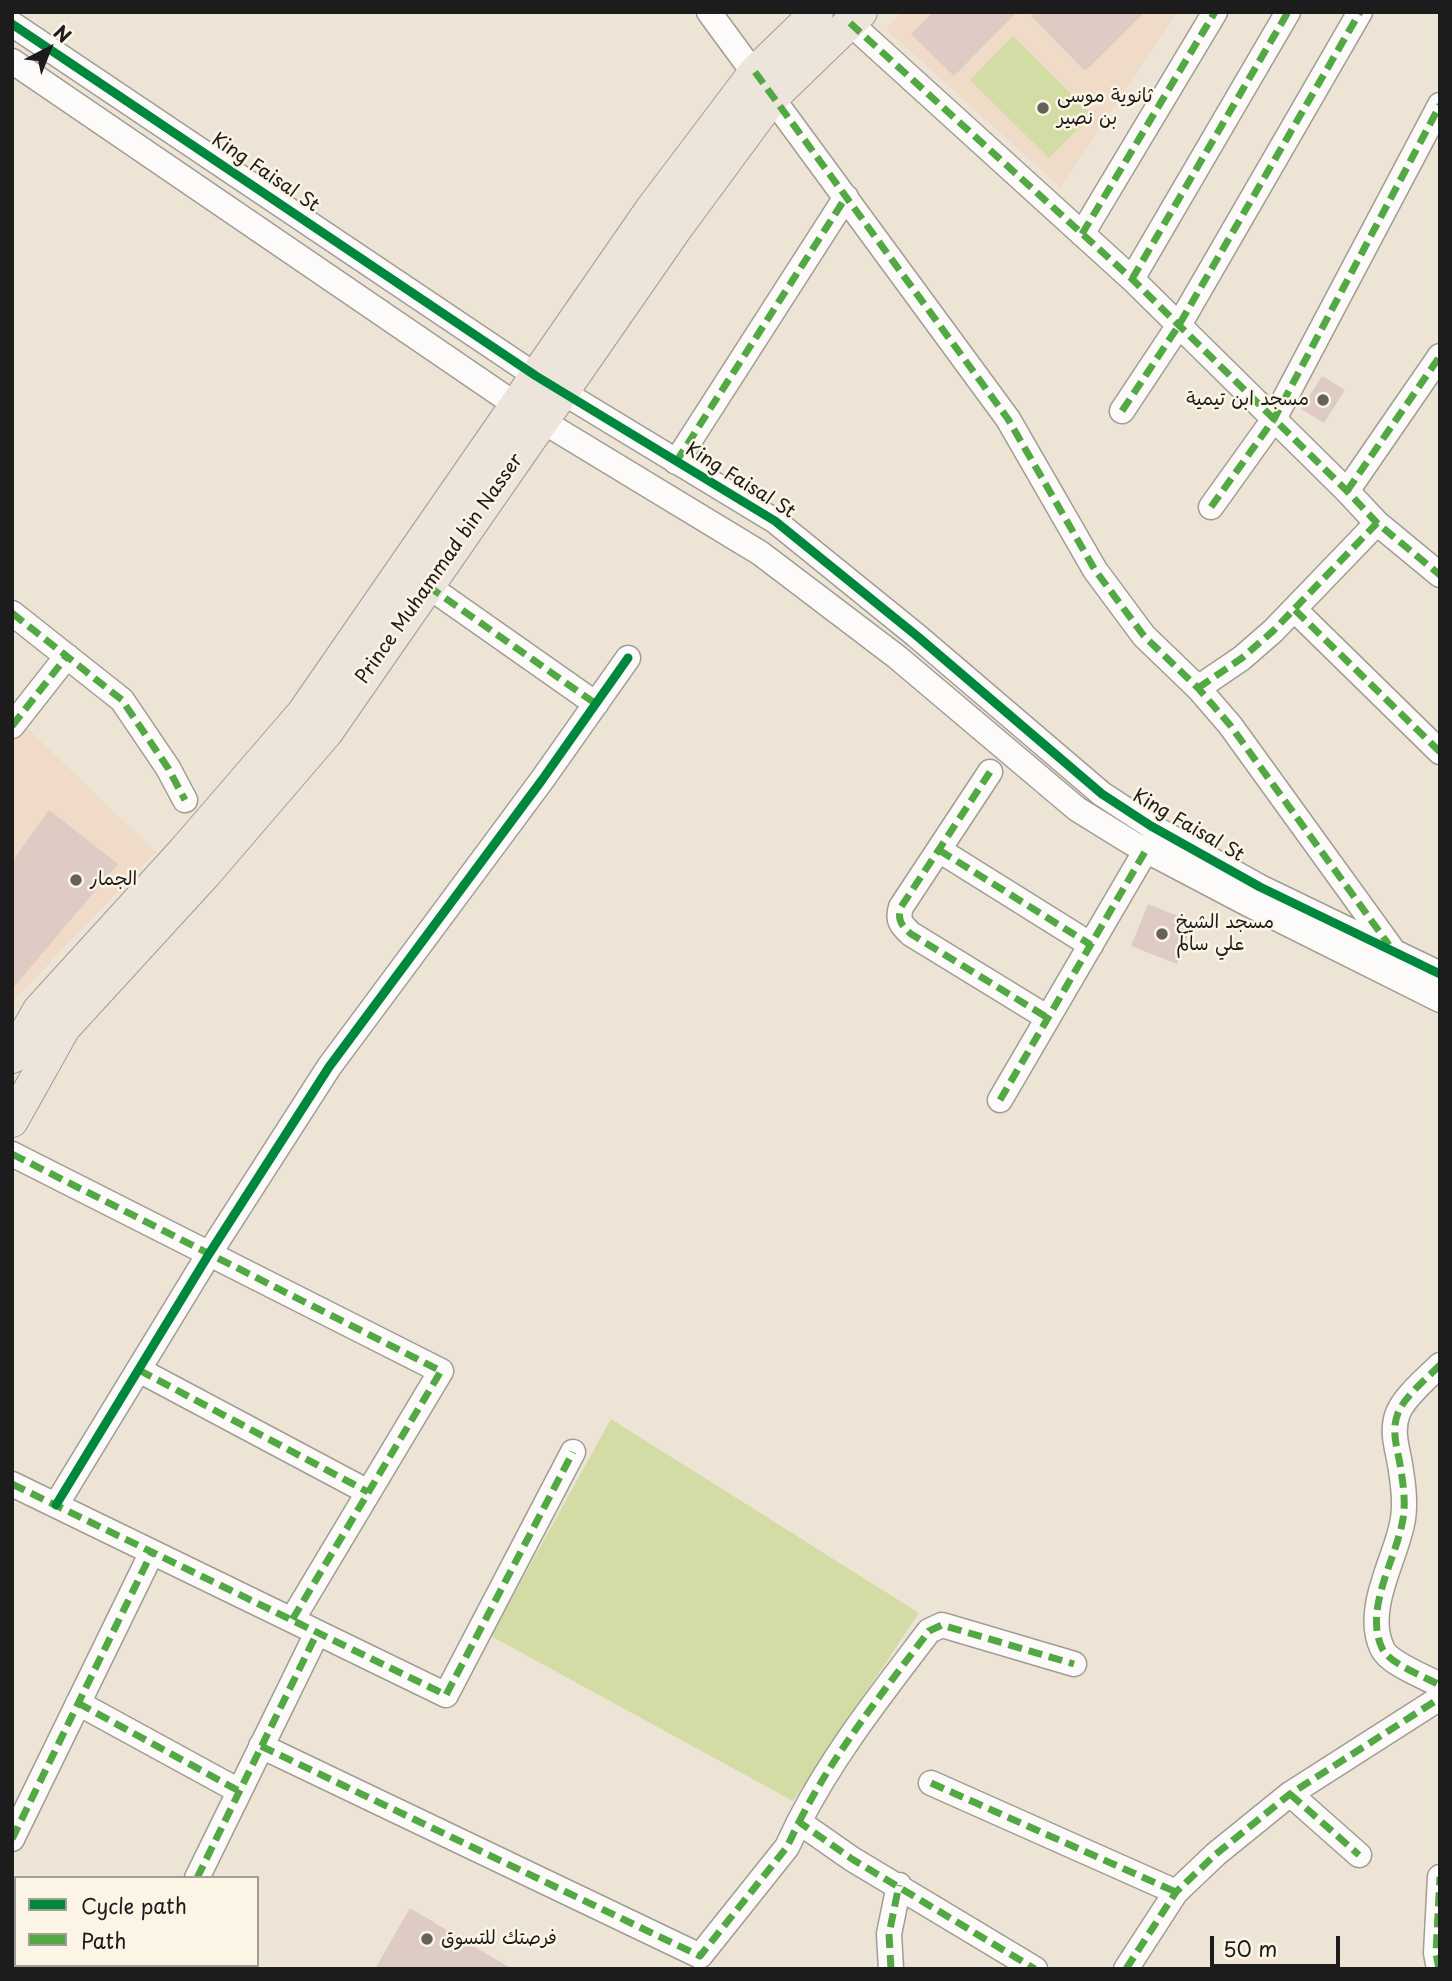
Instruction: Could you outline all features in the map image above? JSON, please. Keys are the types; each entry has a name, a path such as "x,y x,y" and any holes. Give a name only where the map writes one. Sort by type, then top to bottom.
{"main road":[{"name":"Prince Muhammad bin Nasser","path":"12,1057 38,1010 183,852 303,713 650,211 755,72 817,12"},
{"name":"Prince Muhammad bin Nasser","path":"12,1121 64,1028 206,873 327,732 675,230 773,97 855,18"}],"street":[{"path":"709,12 1008,419 1095,570 1144,636 1198,688 1230,725 1394,952"},
{"path":"1083,234 1215,12"},
{"path":"1132,279 1288,12"},
{"path":"1122,411 1179,325 1360,12"},
{"path":"855,18 1132,279 1377,523 1440,575"},
{"name":"King Faisal St","path":"12,24 536,376 775,521 917,636 1102,794 1150,826 1260,887 1440,974"},
{"name":"King Faisal St","path":"12,61 516,405 760,553 897,657 1077,809 1146,850 1440,1000"},
{"path":"1211,507 1274,419 1440,105"},
{"path":"676,461 846,197"},
{"path":"1347,491 1440,356"},
{"path":"1198,688 1242,657 1295,610 1377,523"},
{"path":"428,586 596,704"},
{"path":"1295,610 1440,752"},
{"path":"12,612 122,700 168,768 185,800"},
{"path":"12,726 67,656"},
{"path":"56,1505 209,1254 328,1067 628,658"},
{"path":"990,772 901,907 898,916 911,934 1048,1018"},
{"path":"939,850 1091,945"},
{"path":"1000,1100 1146,850"},
{"path":"12,1154 441,1371 292,1620"},
{"path":"1440,1365 1415,1390 1398,1413 1394,1441 1405,1503 1402,1526 1381,1588 1378,1632 1382,1650 1395,1661 1440,1685"},
{"path":"139,1370 368,1492"},
{"path":"12,1484 446,1696 573,1452"},
{"path":"12,1839 152,1552"},
{"path":"261,1746 700,1956 787,1847 811,1799 862,1720 929,1631 942,1625 1074,1664"},
{"path":"198,1876 317,1633"},
{"path":"1126,1969 1176,1892 1216,1854 1290,1794 1440,1698"},
{"path":"78,1703 239,1791"},
{"path":"932,1783 1176,1892"},
{"path":"1290,1794 1359,1855"},
{"path":"799,1822 852,1859 1035,1969"},
{"path":"1439,1969 1436,1953 1440,1877"},
{"path":"891,1969 889,1934 899,1885"}],"shaded area":[{"name":"ثانوية موسى بن نصير","path":"903,12 1177,12 1060,187 886,29"},
{"path":"27,728 156,852 12,1002 12,743"}],"green space":[{"path":"1013,36 1092,115 1049,158 970,80"},
{"path":"611,1419 919,1613 793,1801 491,1636"}],"building":[{"path":"933,12 1015,14 954,76 911,34"},
{"path":"1035,12 1145,12 1085,71 1031,16"},
{"name":"مسجد ابن تيمية","path":"1322,376 1345,390 1324,423 1301,409"},
{"path":"49,810 118,864 12,989 12,862"},
{"name":"مسجد الشيخ علي سالم","path":"1148,904 1193,922 1177,964 1131,946"},
{"name":"فرصتك للتسوق","path":"410,1908 512,1969 375,1969"}],"marked path":[{"path":"1082,234 1215,12"},
{"path":"1132,279 1288,12"},
{"path":"1122,411 1179,325 1360,12"},
{"path":"850,23 1132,279 1377,523 1440,575"},
{"path":"755,72 1008,419 1095,570 1144,636 1198,688 1230,725 1389,945"},
{"path":"1211,507 1274,419 1440,105"},
{"path":"676,462 846,197"},
{"path":"1347,491 1440,356"},
{"path":"1198,688 1242,658 1273,631 1377,523"},
{"path":"428,586 596,704"},
{"path":"1295,610 1440,752"},
{"path":"12,613 122,700 168,768 185,800"},
{"path":"12,726 67,656"},
{"path":"990,772 901,907 900,919 911,934 1048,1018"},
{"path":"939,850 1091,945"},
{"path":"1000,1100 1146,850"},
{"path":"12,1154 441,1371 292,1620"},
{"path":"1440,1365 1405,1401 1396,1420 1395,1435 1403,1484 1404,1511 1383,1585 1377,1618 1377,1633 1386,1654 1399,1664 1440,1685"},
{"path":"139,1370 368,1492"},
{"path":"12,1484 446,1695 573,1452"},
{"path":"12,1839 152,1552"},
{"path":"799,1822 843,1747 929,1631 942,1625 1074,1664"},
{"path":"198,1876 317,1633"},
{"path":"1126,1969 1176,1892 1216,1854 1290,1794 1440,1698"},
{"path":"78,1703 239,1791"},
{"path":"261,1746 700,1956 787,1847 799,1822 852,1859 1035,1969"},
{"path":"931,1783 1176,1892"},
{"path":"1290,1794 1359,1855"},
{"path":"1439,1969 1436,1953 1440,1877"},
{"path":"891,1969 889,1934 899,1885"}],"cycle path":[{"path":"12,24 536,376 775,521 917,636 1102,794 1151,826 1260,887 1440,974"},
{"path":"56,1505 209,1254 329,1067 542,780 628,658"}],"place":[{"name":"ثانوية موسى بن نصير","path":"1043,108"},
{"name":"مسجد ابن تيمية","path":"1323,400"},
{"name":"الجمار","path":"76,880"},
{"name":"مسجد الشيخ علي سالم","path":"1162,934"},
{"name":"فرصتك للتسوق","path":"427,1939"}]}
